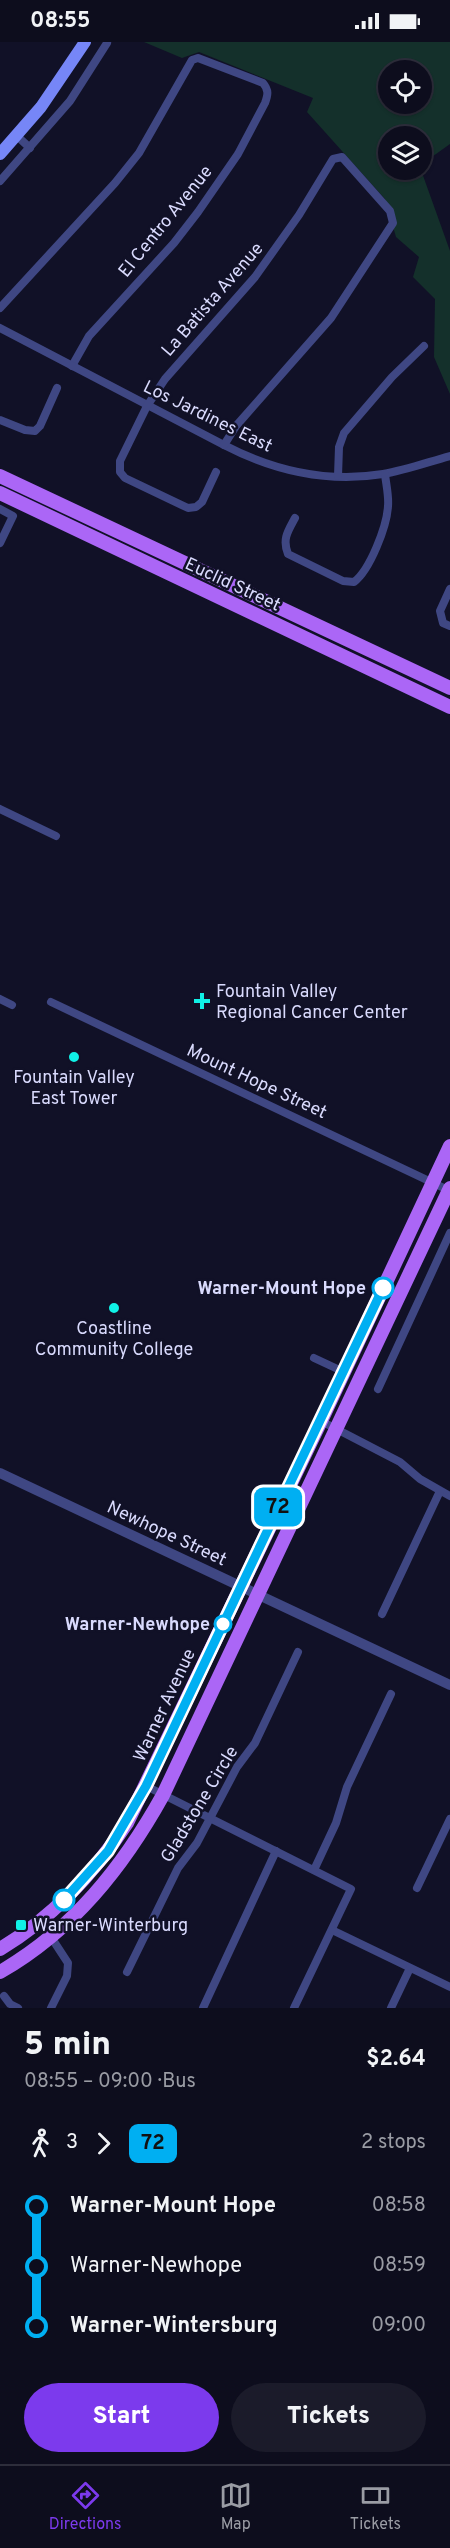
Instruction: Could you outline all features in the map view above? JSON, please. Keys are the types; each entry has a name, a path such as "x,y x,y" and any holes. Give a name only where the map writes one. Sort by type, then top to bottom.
{"main road":[{"path":"0,154 63,77 85,42"},
{"name":"Euclid Street","path":"0,476 450,688"},
{"name":"Euclid Street","path":"0,493 450,707"},
{"name":"Warner Avenue","path":"0,1950 43,1918 86,1878 108,1851 127,1822 321,1421 450,1146"},
{"name":"Warner Avenue","path":"0,1972 51,1937 79,1911 113,1874 163,1795 450,1190"},
{"path":"113,1874 132,1833 127,1822"}],"street":[{"path":"0,181 70,101 107,42"},
{"name":"El Centro Avenue","path":"0,308 115,183 139,153 164,112 185,68 192,60 198,58 257,80 267,88 265,103 218,185 174,243 89,336 72,366"},
{"path":"17,136 30,148"},
{"name":"La Batista Avenue","path":"216,472 202,502 196,507 188,508 125,478 120,472 120,462 147,406 165,379 255,277 299,215 333,159 342,157 390,211 394,219 378,248 331,318 236,426 224,445"},
{"name":"Los Jardines East","path":"0,328 248,458 276,468 317,475 385,474 450,456"},
{"path":"338,476 339,447 344,433 392,376 424,346"},
{"path":"0,420 25,430 35,431 40,426 57,388"},
{"path":"295,518 285,536 284,542 288,554 343,582 354,582 365,572 385,526 388,506 385,474"},
{"path":"36,510 42,496"},
{"path":"0,509 13,516 0,543"},
{"path":"450,589 440,611 443,623 450,626"},
{"path":"0,809 56,836"},
{"path":"0,999 12,1005"},
{"name":"Mount Hope Street","path":"51,1002 450,1190"},
{"path":"378,1389 450,1233"},
{"path":"314,1358 344,1372"},
{"path":"321,1421 400,1462 450,1496"},
{"name":"Newhope Street","path":"0,1473 450,1685"},
{"path":"382,1614 440,1491"},
{"name":"Gladstone Circle","path":"127,1972 178,1868 198,1843 237,1767 255,1743 298,1652"},
{"path":"314,1870 336,1823 347,1787 391,1694"},
{"path":"146,1786 351,1889 294,2008"},
{"path":"417,1888 450,1819"},
{"path":"203,2008 276,1851"},
{"path":"43,1918 51,1937 68,1963 67,1976 51,2008"},
{"path":"332,1930 450,1987"},
{"path":"391,2008 410,1968"},
{"path":"4,1996 10,2004 18,2008"}],"green space":[{"path":"144,42 450,42 450,144 432,157 432,126 378,126 378,180 425,180 450,251 450,394 434,357 435,299 413,277 419,257 396,237 385,199 307,112 313,98 199,52 182,58"}],"bus line":[{"name":"72","path":"64,1900 108,1851 146,1786 383,1288"}],"place":[{"name":"Fountain Valley Regional Cancer Center","path":"202,1001"},
{"name":"Fountain Valley East Tower","path":"74,1057"},
{"name":"Warner-Mount Hope","path":"383,1288"},
{"name":"Coastline Community College","path":"114,1308"},
{"name":"Warner-Newhope","path":"223,1624"},
{"name":"Warner-Winterburg","path":"21,1925"}]}
